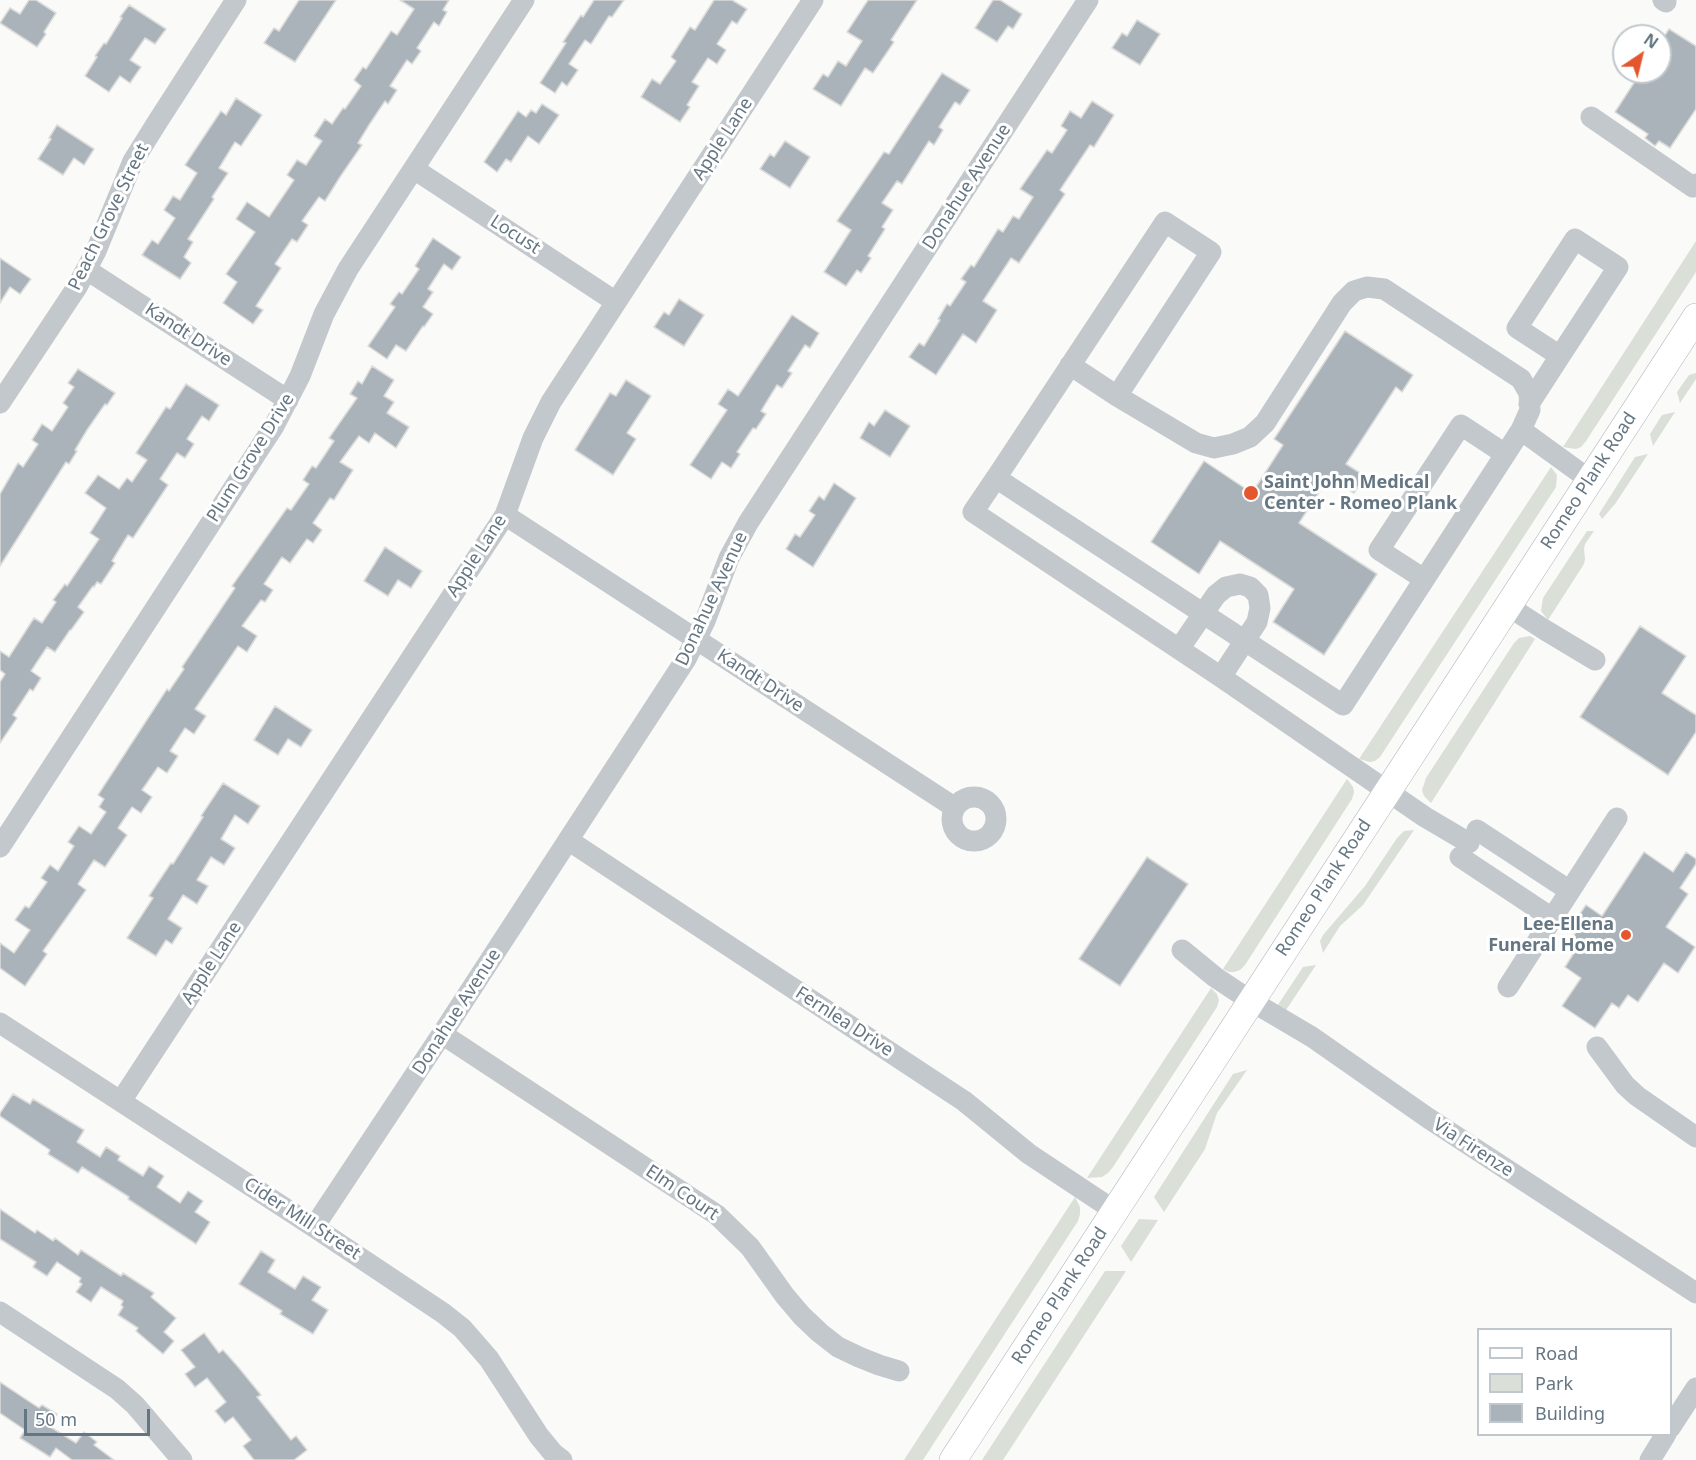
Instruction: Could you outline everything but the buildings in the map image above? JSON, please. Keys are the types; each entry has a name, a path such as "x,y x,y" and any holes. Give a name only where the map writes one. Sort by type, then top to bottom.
{"main road":[{"name":"Romeo Plank Road","path":"953,1460 1696,317"}],"street":[{"name":"Peach Grove Street","path":"0,403 87,270 139,152 236,0"},
{"name":"Plum Grove Drive","path":"0,847 274,426 300,376 324,314 348,269 524,0"},
{"name":"Apple Lane","path":"121,1101 505,515 541,420 813,0"},
{"name":"Donahue Avenue","path":"314,1227 686,659 712,605 729,558 748,523 1088,0"},
{"path":"1591,117 1694,187 1696,183"},
{"name":"Locust","path":"414,169 616,302"},
{"path":"1117,396 1211,252 1165,222 974,512 1425,817 1469,843 1570,891"},
{"path":"1529,404 1618,267 1575,239 1517,328 1560,356"},
{"name":"Kandt Drive","path":"87,270 288,400"},
{"path":"996,478 1343,705 1521,430 1530,410 1529,393 1521,379 1384,289 1367,287 1354,291 1342,303 1265,423 1250,437 1233,444 1214,448 1196,443 1117,396 1071,365"},
{"path":"1424,579 1379,550 1461,425 1505,454"},
{"path":"1521,430 1590,480"},
{"name":"Kandt Drive","path":"505,515 954,807"},
{"path":"1179,649 1216,595 1226,587 1240,584 1250,587 1258,595 1260,608 1257,622 1221,677"},
{"path":"1508,606 1595,660"},
{"path":"1508,987 1617,818"},
{"name":"Fernlea Drive","path":"568,840 964,1101 1029,1154 1115,1211"},
{"path":"1469,843 1552,918"},
{"name":"Via Firenze","path":"1182,950 1215,977 1311,1037 1428,1118 1696,1293"},
{"name":"Cider Mill Street","path":"0,1023 314,1227 462,1328 489,1359 539,1436 562,1460"},
{"name":"Elm Court","path":"442,1034 717,1215 750,1247 785,1296 820,1333 838,1347 899,1371"},
{"path":"1597,1047 1625,1085 1637,1096 1696,1137"},
{"path":"0,1312 117,1389 135,1405 182,1460"},
{"path":"1672,1426 1696,1388"},
{"path":"1650,1460 1665,1436"}],"green space":[{"path":"1696,241 1696,272 1586,441 1576,449 1563,447"},
{"path":"1696,373 1696,379 1680,403 1677,392 1689,375"},
{"path":"1675,412 1653,446 1650,434 1662,415"},
{"path":"1648,454 1615,504 1602,519 1599,514 1635,457"},
{"path":"1551,467 1557,475 1556,487 1380,757 1370,762 1359,759"},
{"path":"1587,531 1594,531 1585,544 1584,564 1548,620 1541,611 1543,598"},
{"path":"1530,636 1535,639 1431,803 1422,790 1426,778 1514,643 1519,638"},
{"path":"1347,779 1353,787 1352,799 1245,965 1234,972 1223,969"},
{"path":"1414,830 1363,905 1340,926 1323,953 1320,941 1323,935 1365,886 1397,838 1404,831"},
{"path":"1316,965 1276,1025 1272,1014 1303,967"},
{"path":"1211,988 1219,1000 1217,1007 1113,1167 1102,1177 1087,1178"},
{"path":"1247,1070 1217,1113 1205,1149 1164,1212 1154,1197 1233,1074"},
{"path":"1075,1197 1080,1207 1078,1221 923,1460 904,1460"},
{"path":"1139,1219 1158,1220 1131,1262 1121,1246"},
{"path":"1105,1271 1126,1271 1003,1460 982,1460"}],"place":[{"name":"Saint John Medical Center - Romeo Plank","path":"1251,493"},
{"name":"Lee-Ellena Funeral Home","path":"1626,935"}]}
